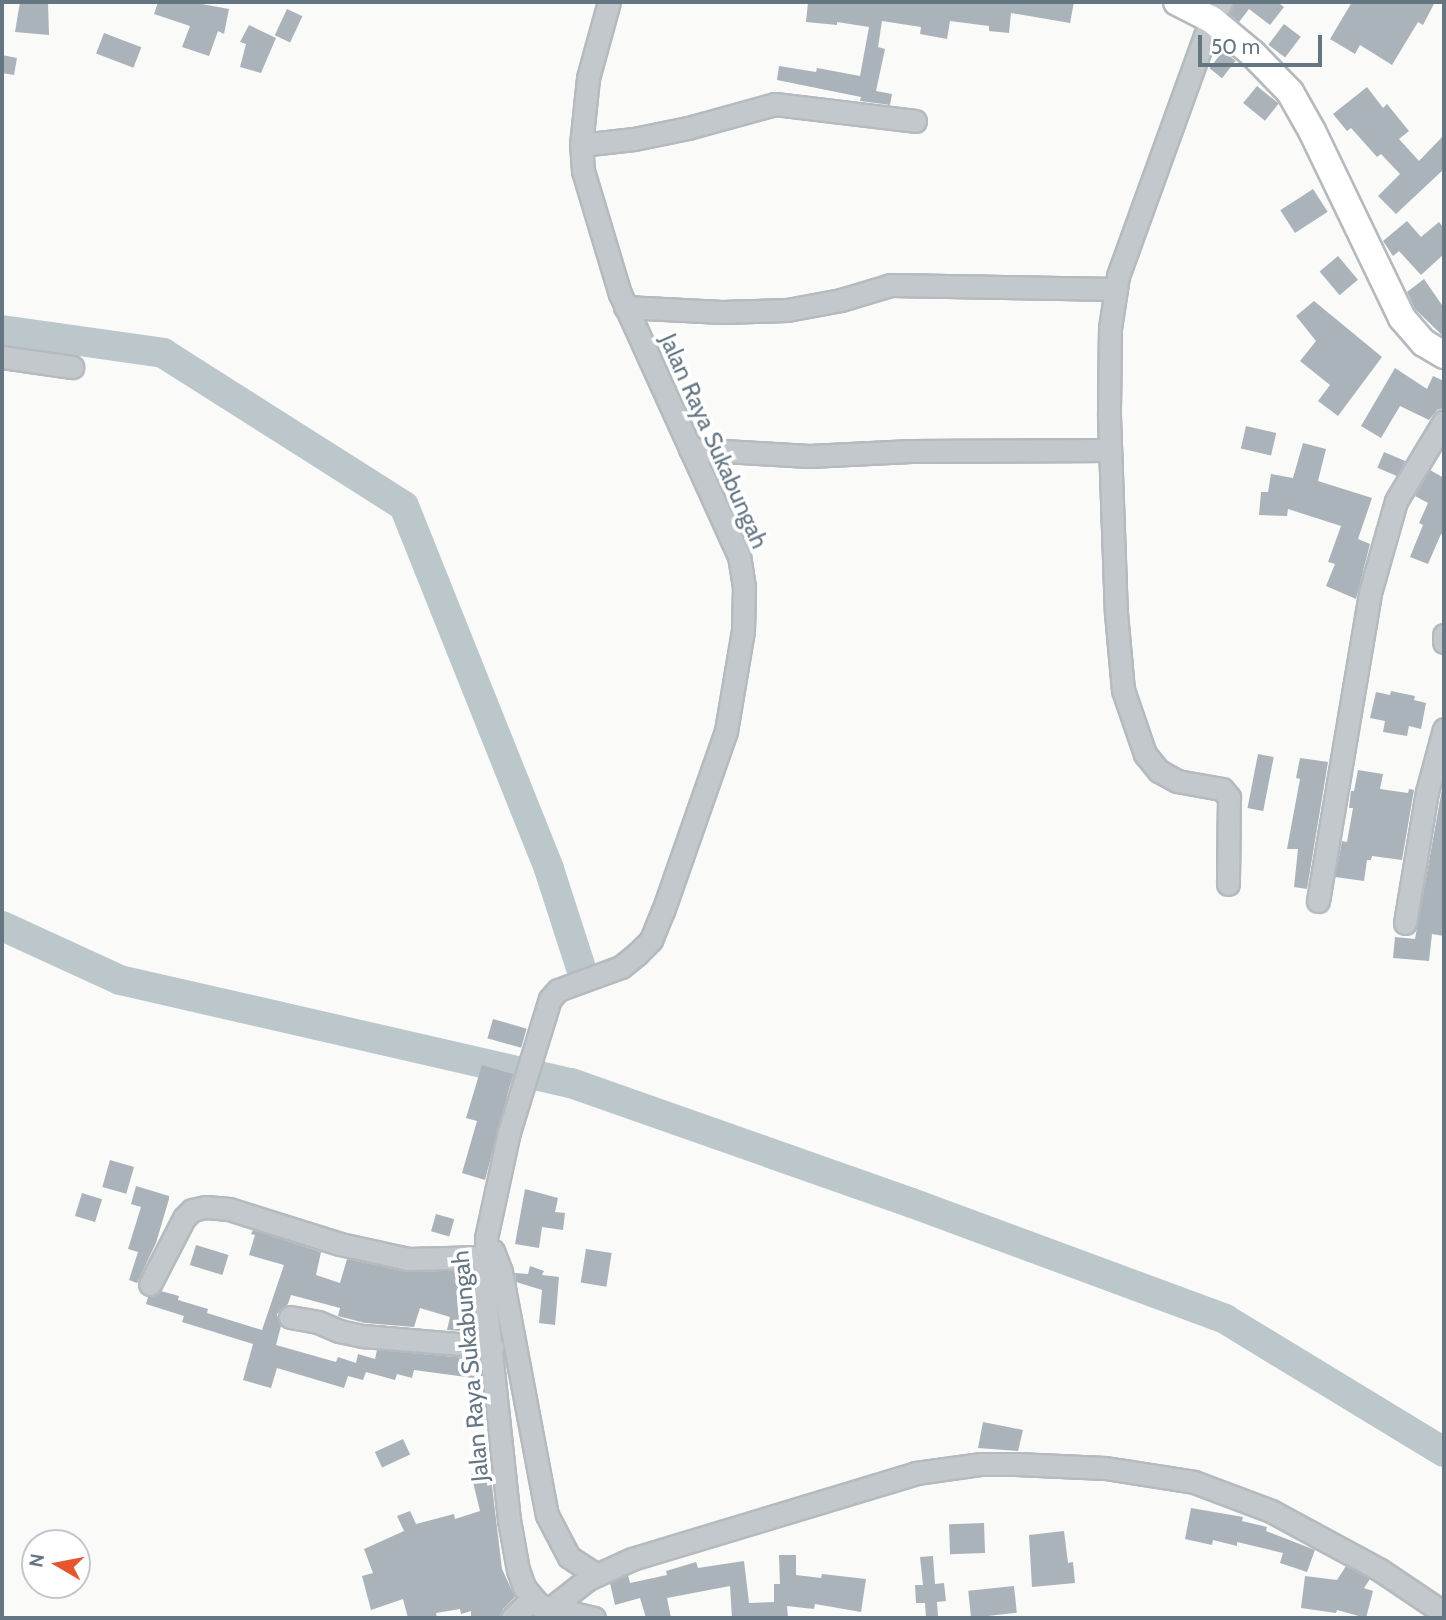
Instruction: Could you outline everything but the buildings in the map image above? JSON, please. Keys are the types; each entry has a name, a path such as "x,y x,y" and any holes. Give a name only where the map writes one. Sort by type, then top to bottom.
{"main road":[{"path":"1177,2 1216,10 1290,92 1402,318 1424,343 1444,355"}],"street":[{"name":"Jalan Raya Sukabungah","path":"532,1599 518,1570 509,1520 485,1253 509,1132 550,999 558,990 621,967 650,940 713,775 726,731 743,631 743,570 625,307 586,182 581,145 589,78 609,2"},
{"path":"1216,10 1116,289 1110,328 1110,450 1116,613 1124,690 1145,754 1159,771 1177,782 1222,789 1229,797 1228,884"},
{"path":"581,145 634,139 688,128 775,104 915,121"},
{"path":"625,307 722,312 788,310 841,300 891,285 1116,289"},
{"path":"2,357 72,367"},
{"path":"1318,901 1374,578 1400,492 1444,421"},
{"path":"690,449 809,456 911,451 1110,450"},
{"path":"1444,635 1444,642"},
{"path":"1405,923 1427,792 1444,729"},
{"path":"150,1283 184,1218 192,1210 206,1207 229,1209 284,1224 340,1244 408,1259 493,1251 500,1272 547,1516 557,1541 569,1557 597,1575"},
{"path":"290,1317 318,1322 339,1331 363,1336 493,1347"},
{"path":"551,1608 574,1588 632,1559 916,1474 981,1464 1016,1464 1105,1468 1194,1482 1271,1511 1380,1570 1444,1613"},
{"path":"512,1618 532,1599 551,1608 594,1618"}],"waterway":[{"path":"2,330 163,353 404,506 549,869 581,968"},
{"path":"2,926 120,980 571,1083 912,1203 1225,1319 1444,1452"}]}
